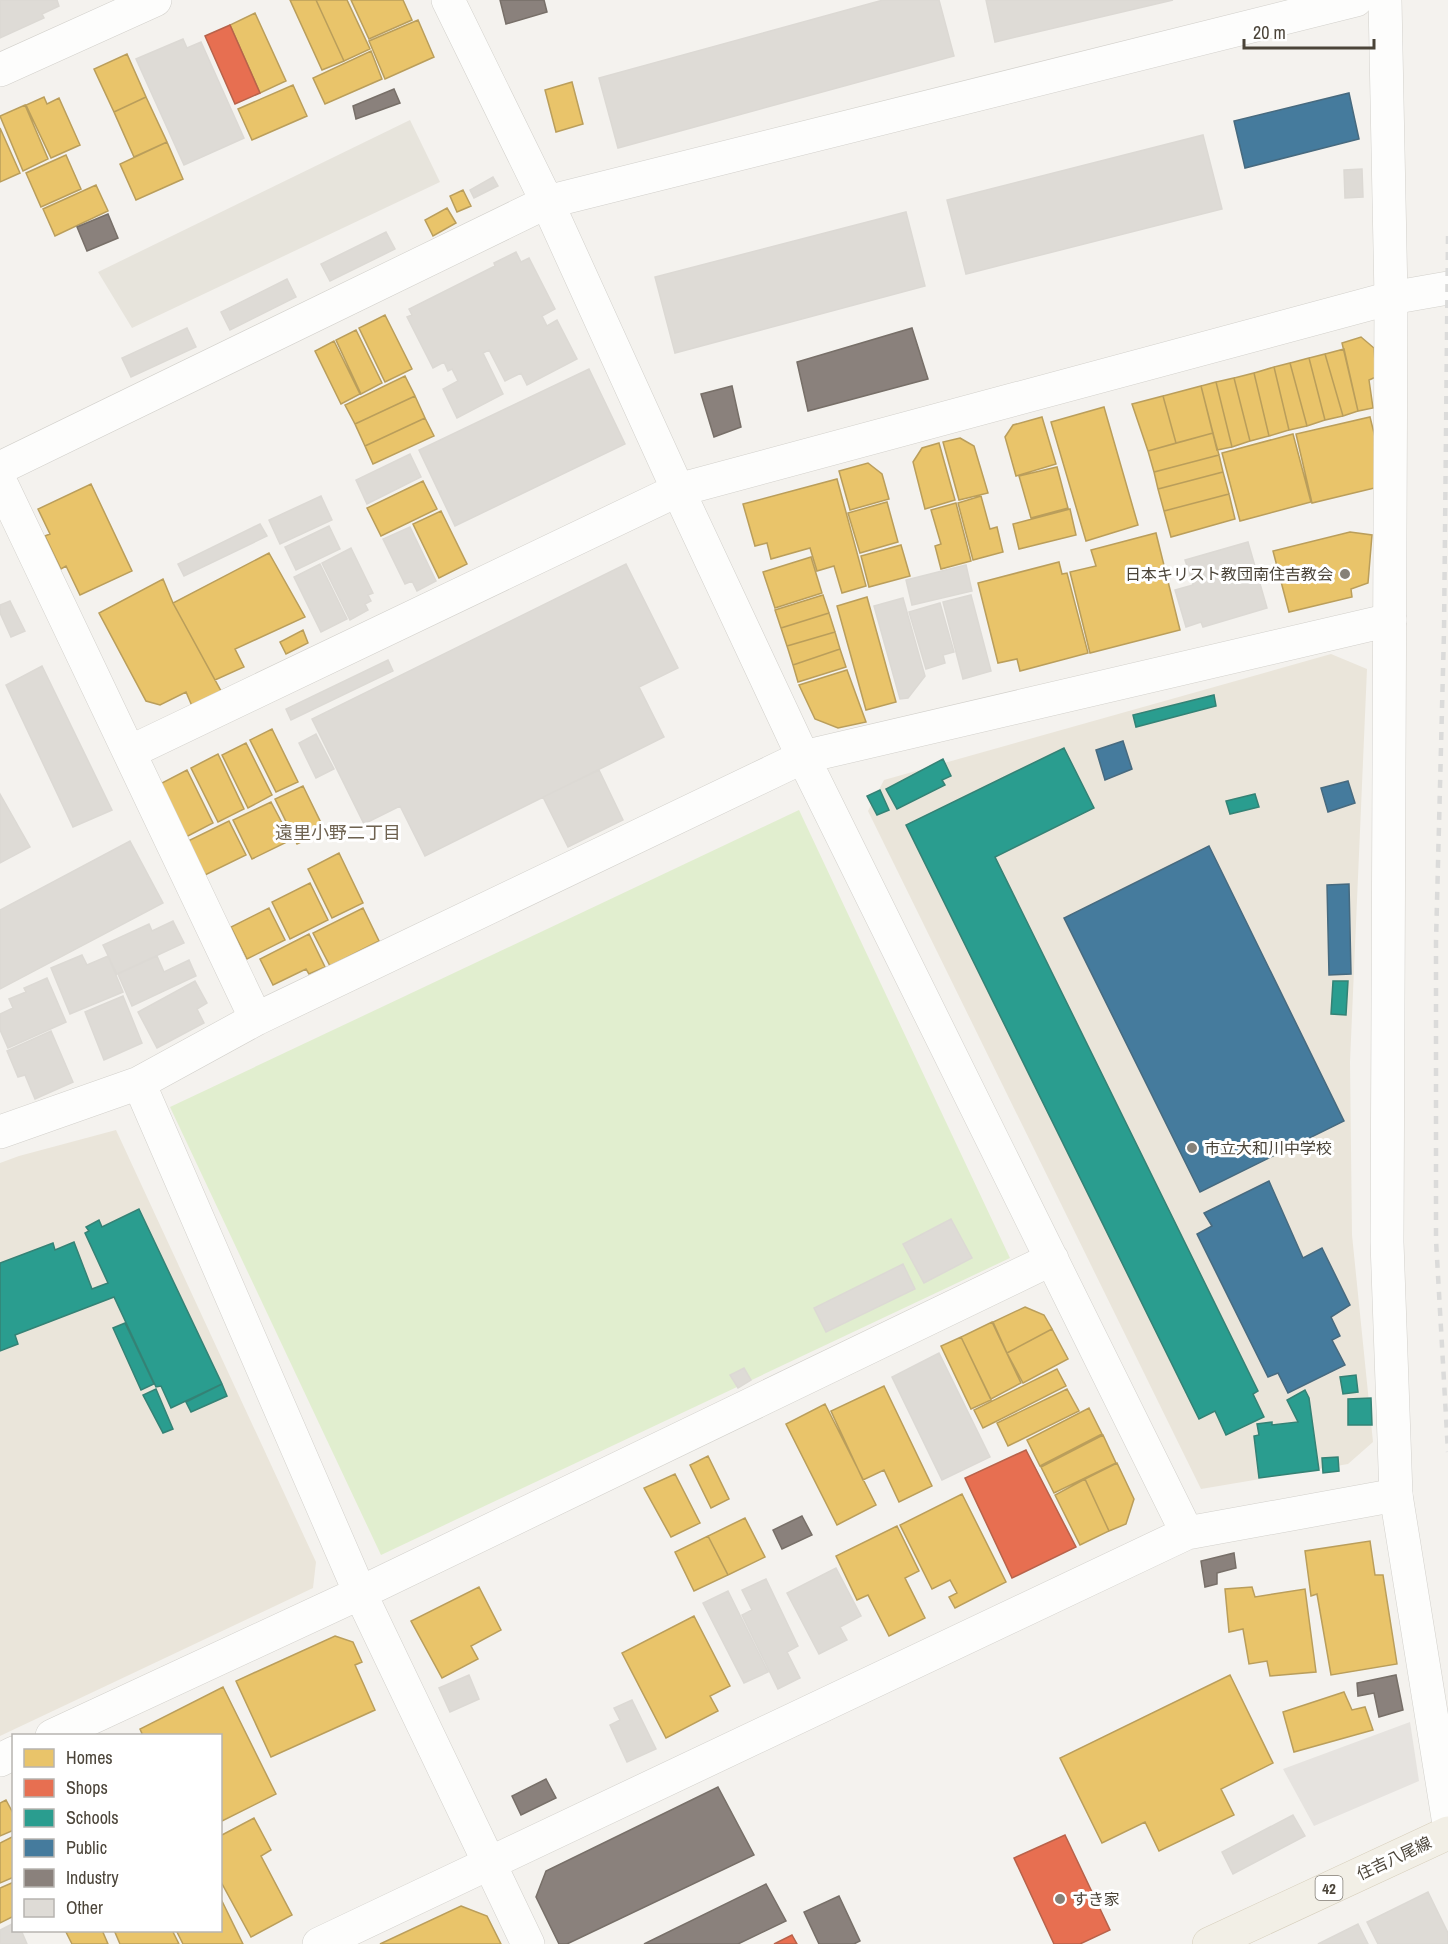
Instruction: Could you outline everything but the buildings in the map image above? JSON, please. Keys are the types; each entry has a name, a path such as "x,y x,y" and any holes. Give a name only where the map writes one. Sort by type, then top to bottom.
{"main road":[{"name":"住吉八尾線","path":"1209,1944 1448,1833"}],"street":[{"path":"0,70 155,0"},
{"path":"447,0 547,202 803,757 1187,1533"},
{"path":"0,468 547,202 1356,0"},
{"path":"1385,0 1391,298 1387,1242 1396,1494 1448,1818"},
{"path":"130,752 678,490 1391,298 1448,288"},
{"path":"0,481 256,1019"},
{"path":"0,1132 139,1083 256,1019 803,757 1390,620"},
{"path":"139,1083 360,1593 528,1944"},
{"path":"56,1734 360,1593 1052,1259"},
{"path":"319,1944 1187,1533 1396,1494"}],"shaded area":[{"path":"410,120 440,182 132,328 98,272"},
{"name":"市立大和川中学校","path":"1331,654 1367,669 1350,1062 1352,1235 1373,1442 1348,1464 1201,1489 868,811 884,780"},
{"path":"116,1130 316,1562 313,1588 0,1736 0,1163"},
{"path":"1410,1722 1419,1781 1314,1826 1283,1769"}],"green space":[{"path":"799,810 1010,1258 381,1555 170,1107"}],"railway":[{"path":"1448,236 1444,632 1436,941 1436,1240 1448,1452"}],"place":[{"name":"日本キリスト教団南住吉教会","path":"1345,574"},
{"name":"市立大和川中学校","path":"1192,1148"},
{"name":"すき家","path":"1060,1899"}],"district":[{"name":"遠里小野二丁目","path":"338,832"}]}
